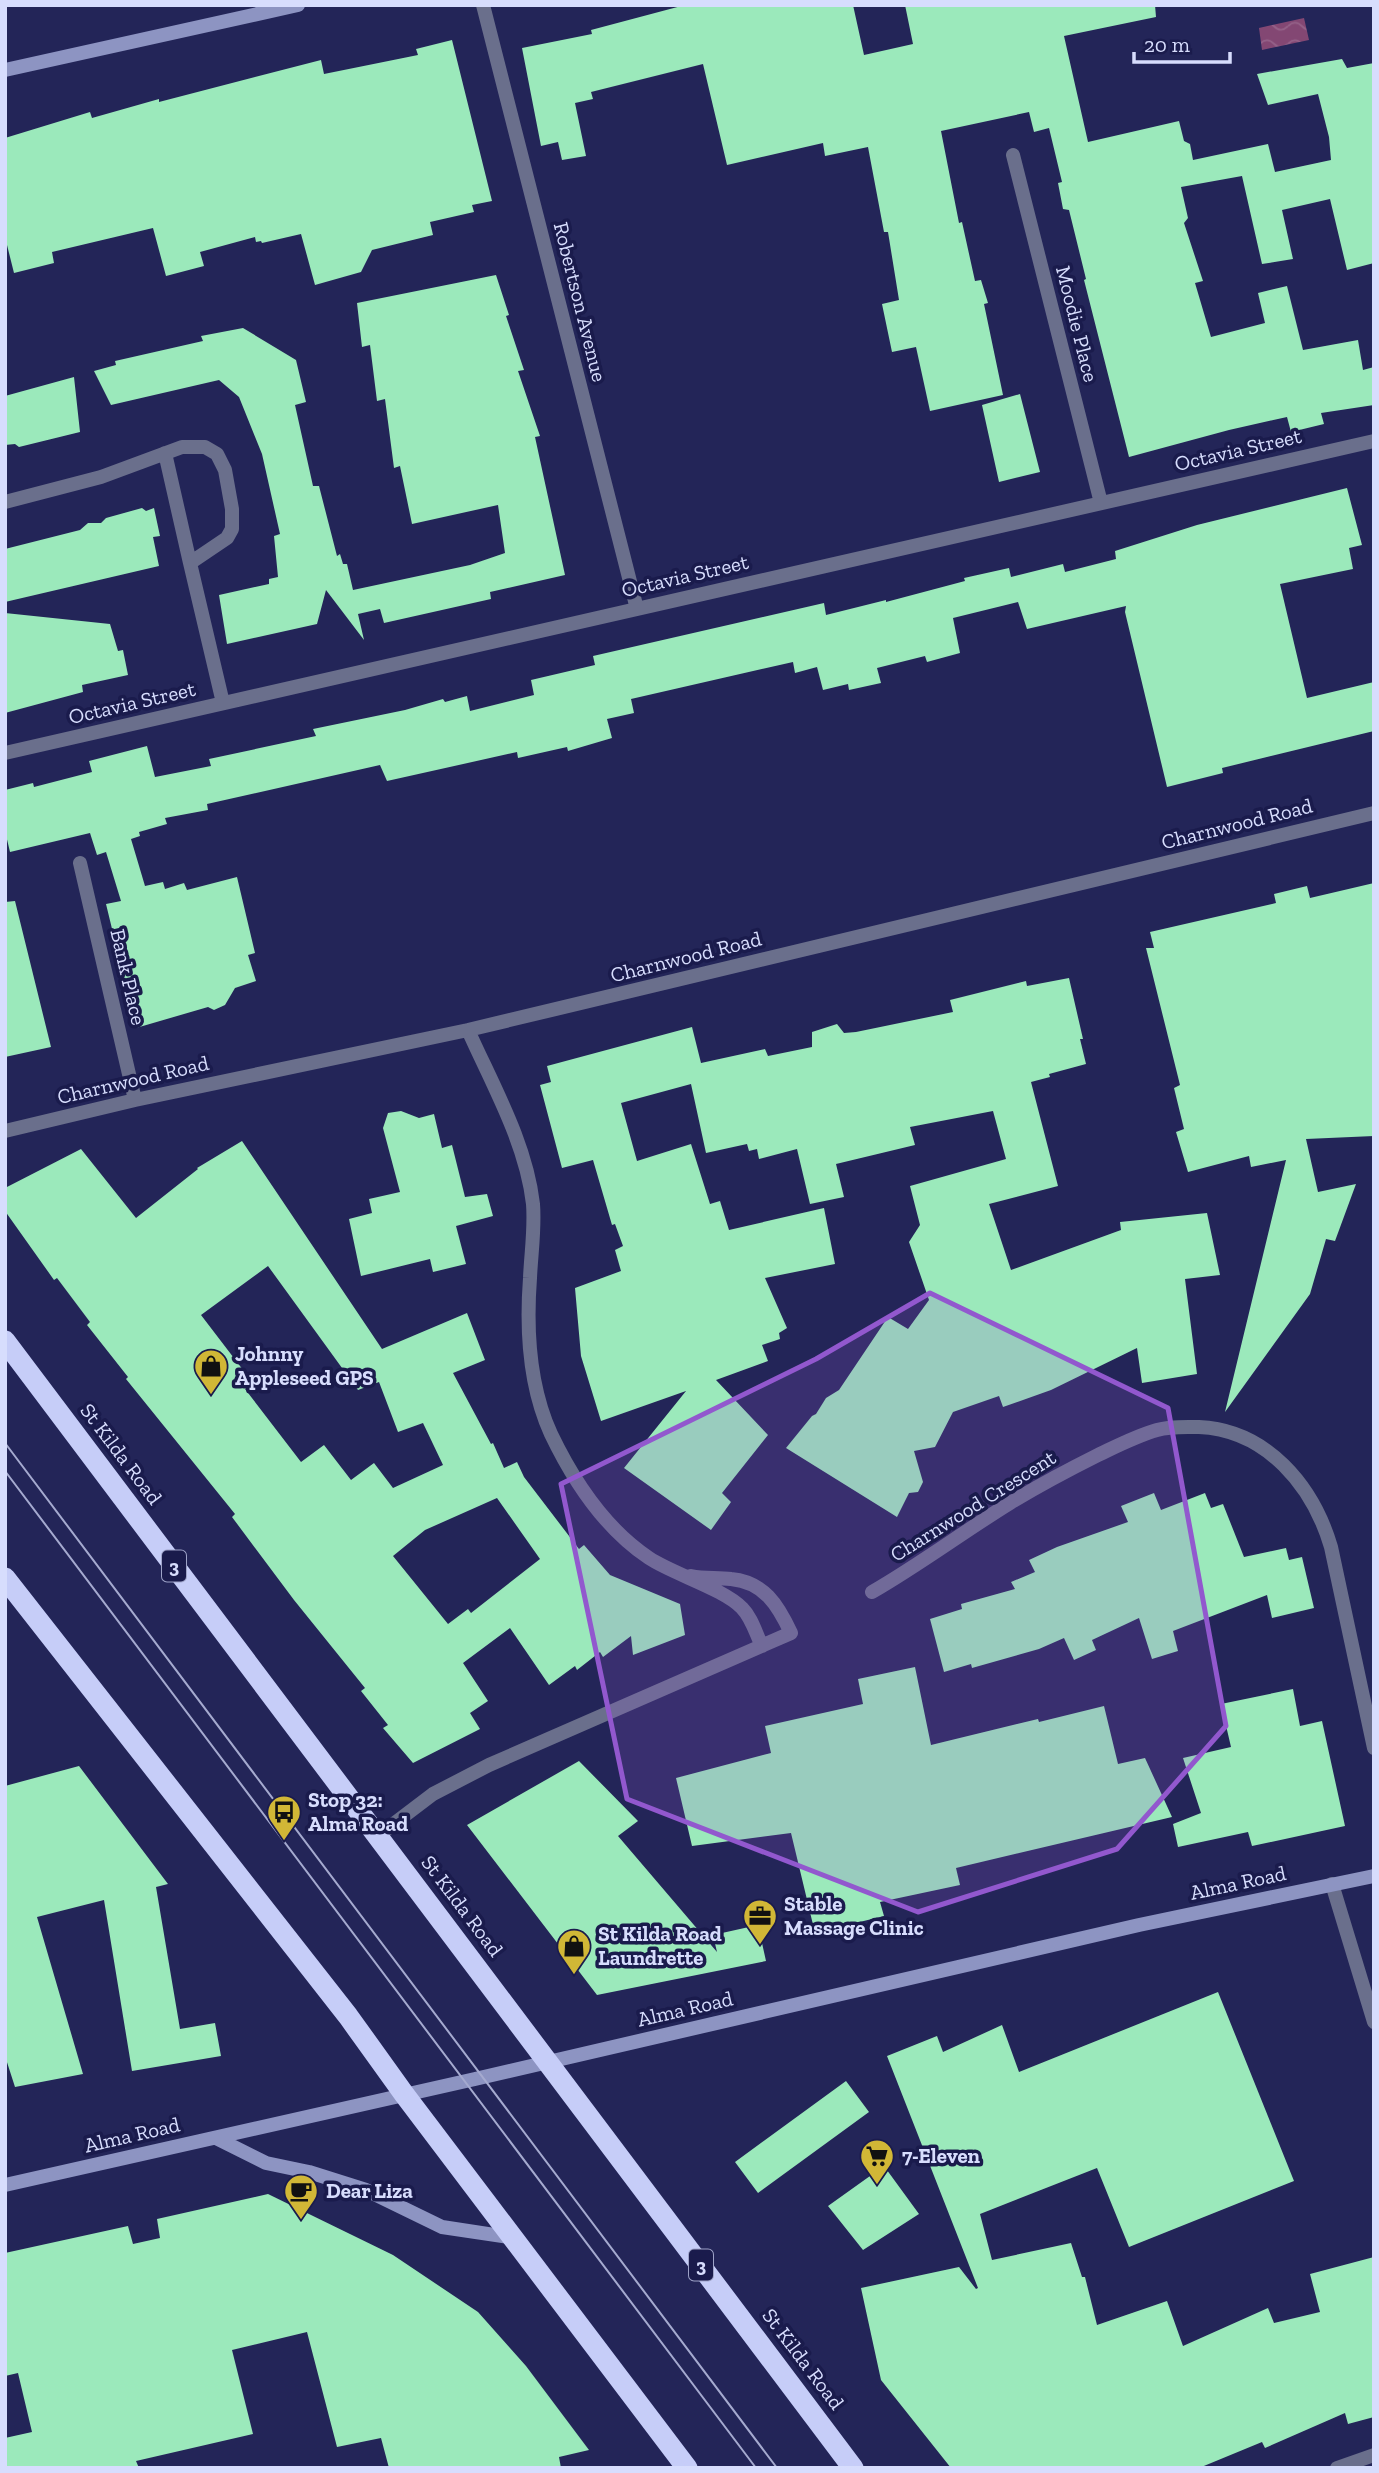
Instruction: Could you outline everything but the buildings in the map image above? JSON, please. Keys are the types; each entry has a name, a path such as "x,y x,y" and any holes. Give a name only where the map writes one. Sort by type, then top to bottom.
{"highway":[{"name":"St Kilda Road","path":"5,1341 853,2468"},
{"path":"5,1578 348,2016 687,2468"}],"street":[{"path":"5,70 298,5"},
{"name":"Robertson Avenue","path":"483,5 637,609"},
{"name":"Moodie Place","path":"1013,155 1101,503"},
{"name":"Octavia Street","path":"5,753 1374,441"},
{"path":"5,502 102,477 190,446 205,447 217,454 225,470 232,509 230,534 190,563"},
{"path":"165,453 223,704"},
{"name":"Charnwood Road","path":"5,1131 135,1100 468,1030 1374,813"},
{"name":"Bank Place","path":"80,863 135,1100"},
{"path":"468,1030 505,1112 528,1179 533,1206 527,1320 530,1362 538,1398 550,1431 570,1472 595,1508 621,1536 649,1558 740,1606 762,1646"},
{"name":"Charnwood Crescent","path":"872,1592 910,1570 1008,1504 1136,1437 1158,1429 1179,1427 1204,1427 1242,1436 1269,1451 1286,1467 1306,1492 1325,1528 1374,1748"},
{"path":"379,1835 433,1794 463,1778 791,1633 773,1600 758,1587 731,1578 701,1578 677,1572"},
{"name":"Alma Road","path":"5,2185 1139,1925 1374,1875"},
{"path":"1332,1884 1374,2022"},
{"path":"216,2137 266,2162 366,2190 442,2227 515,2238"},
{"path":"1337,2468 1374,2455"}],"highlighted area":[{"path":"930,1293 1168,1408 1226,1726 1117,1849 918,1912 627,1799 561,1484 816,1359"}],"water":[{"path":"1304,18 1309,40 1262,50 1259,28"}],"tram line":[{"path":"5,1443 777,2468"},
{"path":"5,1471 756,2468"}],"place":[{"name":"Johnny Appleseed GPS","path":"211,1396"},
{"name":"Stop 32: Alma Road","path":"284,1842"},
{"name":"Stable Massage Clinic","path":"760,1946"},
{"name":"St Kilda Road Laundrette","path":"574,1976"},
{"name":"7-Eleven","path":"877,2186"},
{"name":"Dear Liza","path":"301,2221"}]}
